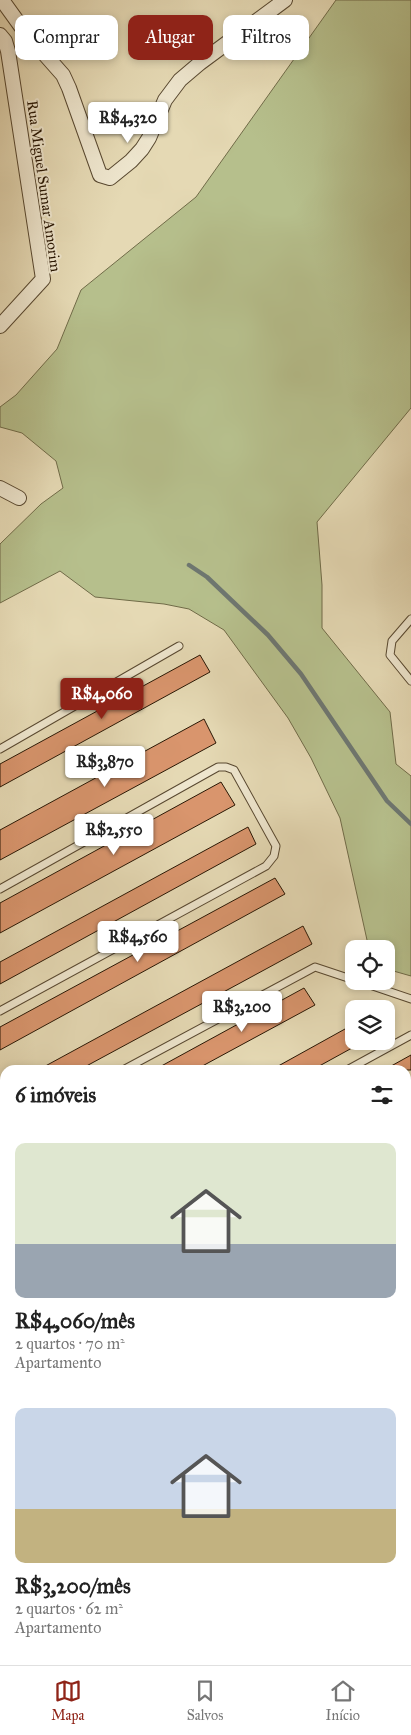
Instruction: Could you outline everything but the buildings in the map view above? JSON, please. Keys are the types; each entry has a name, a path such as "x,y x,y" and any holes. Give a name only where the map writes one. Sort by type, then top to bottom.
{"street":[{"path":"2,0 25,32 63,75 70,88 100,175 110,178 132,161 142,149 149,138 164,100 180,80 200,62 285,0"},
{"name":"Rua Miguel Sumar Amorim","path":"0,35 5,41 8,51 43,279 0,326"},
{"path":"0,488 19,498"}],"lane":[{"path":"411,619 392,641 390,655 411,681"},
{"path":"0,750 179,646"},
{"path":"0,889 218,767 234,770 276,846 274,856 266,866 0,1010"},
{"path":"132,1065 315,967 345,977"},
{"path":"384,990 411,999"},
{"path":"356,1065 411,1035"}],"green space":[{"path":"336,0 411,0 411,408 317,522 322,585 322,628 390,712 396,764 411,776 411,976 395,971 395,940 367,940 340,818 311,758 288,718 224,630 189,609 164,604 95,597 60,571 0,603 0,544 41,504 63,488 56,461 22,433 0,427 0,407 16,395 57,349 81,290 196,197 293,60 309,60 309,38"}],"waterway":[{"path":"189,565 207,577 268,635 301,674 387,801 411,824"}]}
